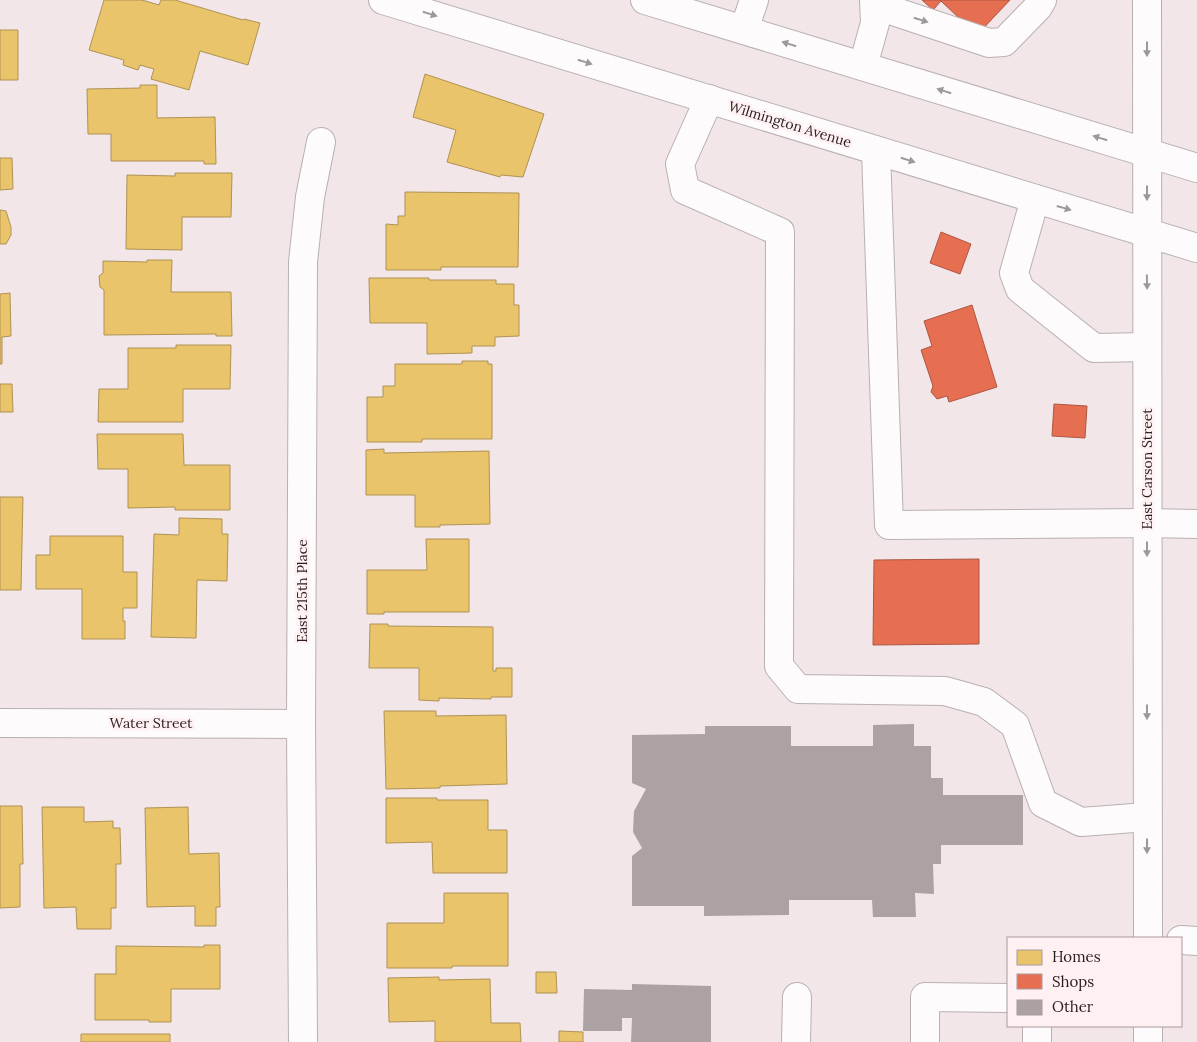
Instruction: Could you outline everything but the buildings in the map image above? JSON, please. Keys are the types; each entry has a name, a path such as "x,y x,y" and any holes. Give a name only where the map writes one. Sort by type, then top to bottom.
{"main road":[{"name":"Wilmington Avenue","path":"383,0 1197,248"},
{"path":"645,0 1197,168"},
{"path":"744,30 754,0"},
{"path":"863,66 875,24 875,3 989,43 1004,42 1038,7 1042,0"},
{"name":"East Carson Street","path":"1146,0 1148,937"},
{"path":"708,99 680,164 685,190 780,232 779,666 798,689 945,692 984,702 1015,725 1043,803 1081,822 1147,817"},
{"name":"East 215th Place","path":"303,1042 301,724 303,262 310,197 321,142"},
{"path":"876,150 888,525 1197,524"},
{"path":"1034,199 1014,273 1020,289 1094,348 1146,347"},
{"name":"Water Street","path":"0,723 301,724"},
{"path":"1182,940 1197,941"},
{"path":"796,1042 797,996"},
{"path":"925,1042 925,997 1007,998"},
{"path":"1037,1027 1037,1042"},
{"path":"1148,1027 1148,1042"}]}
